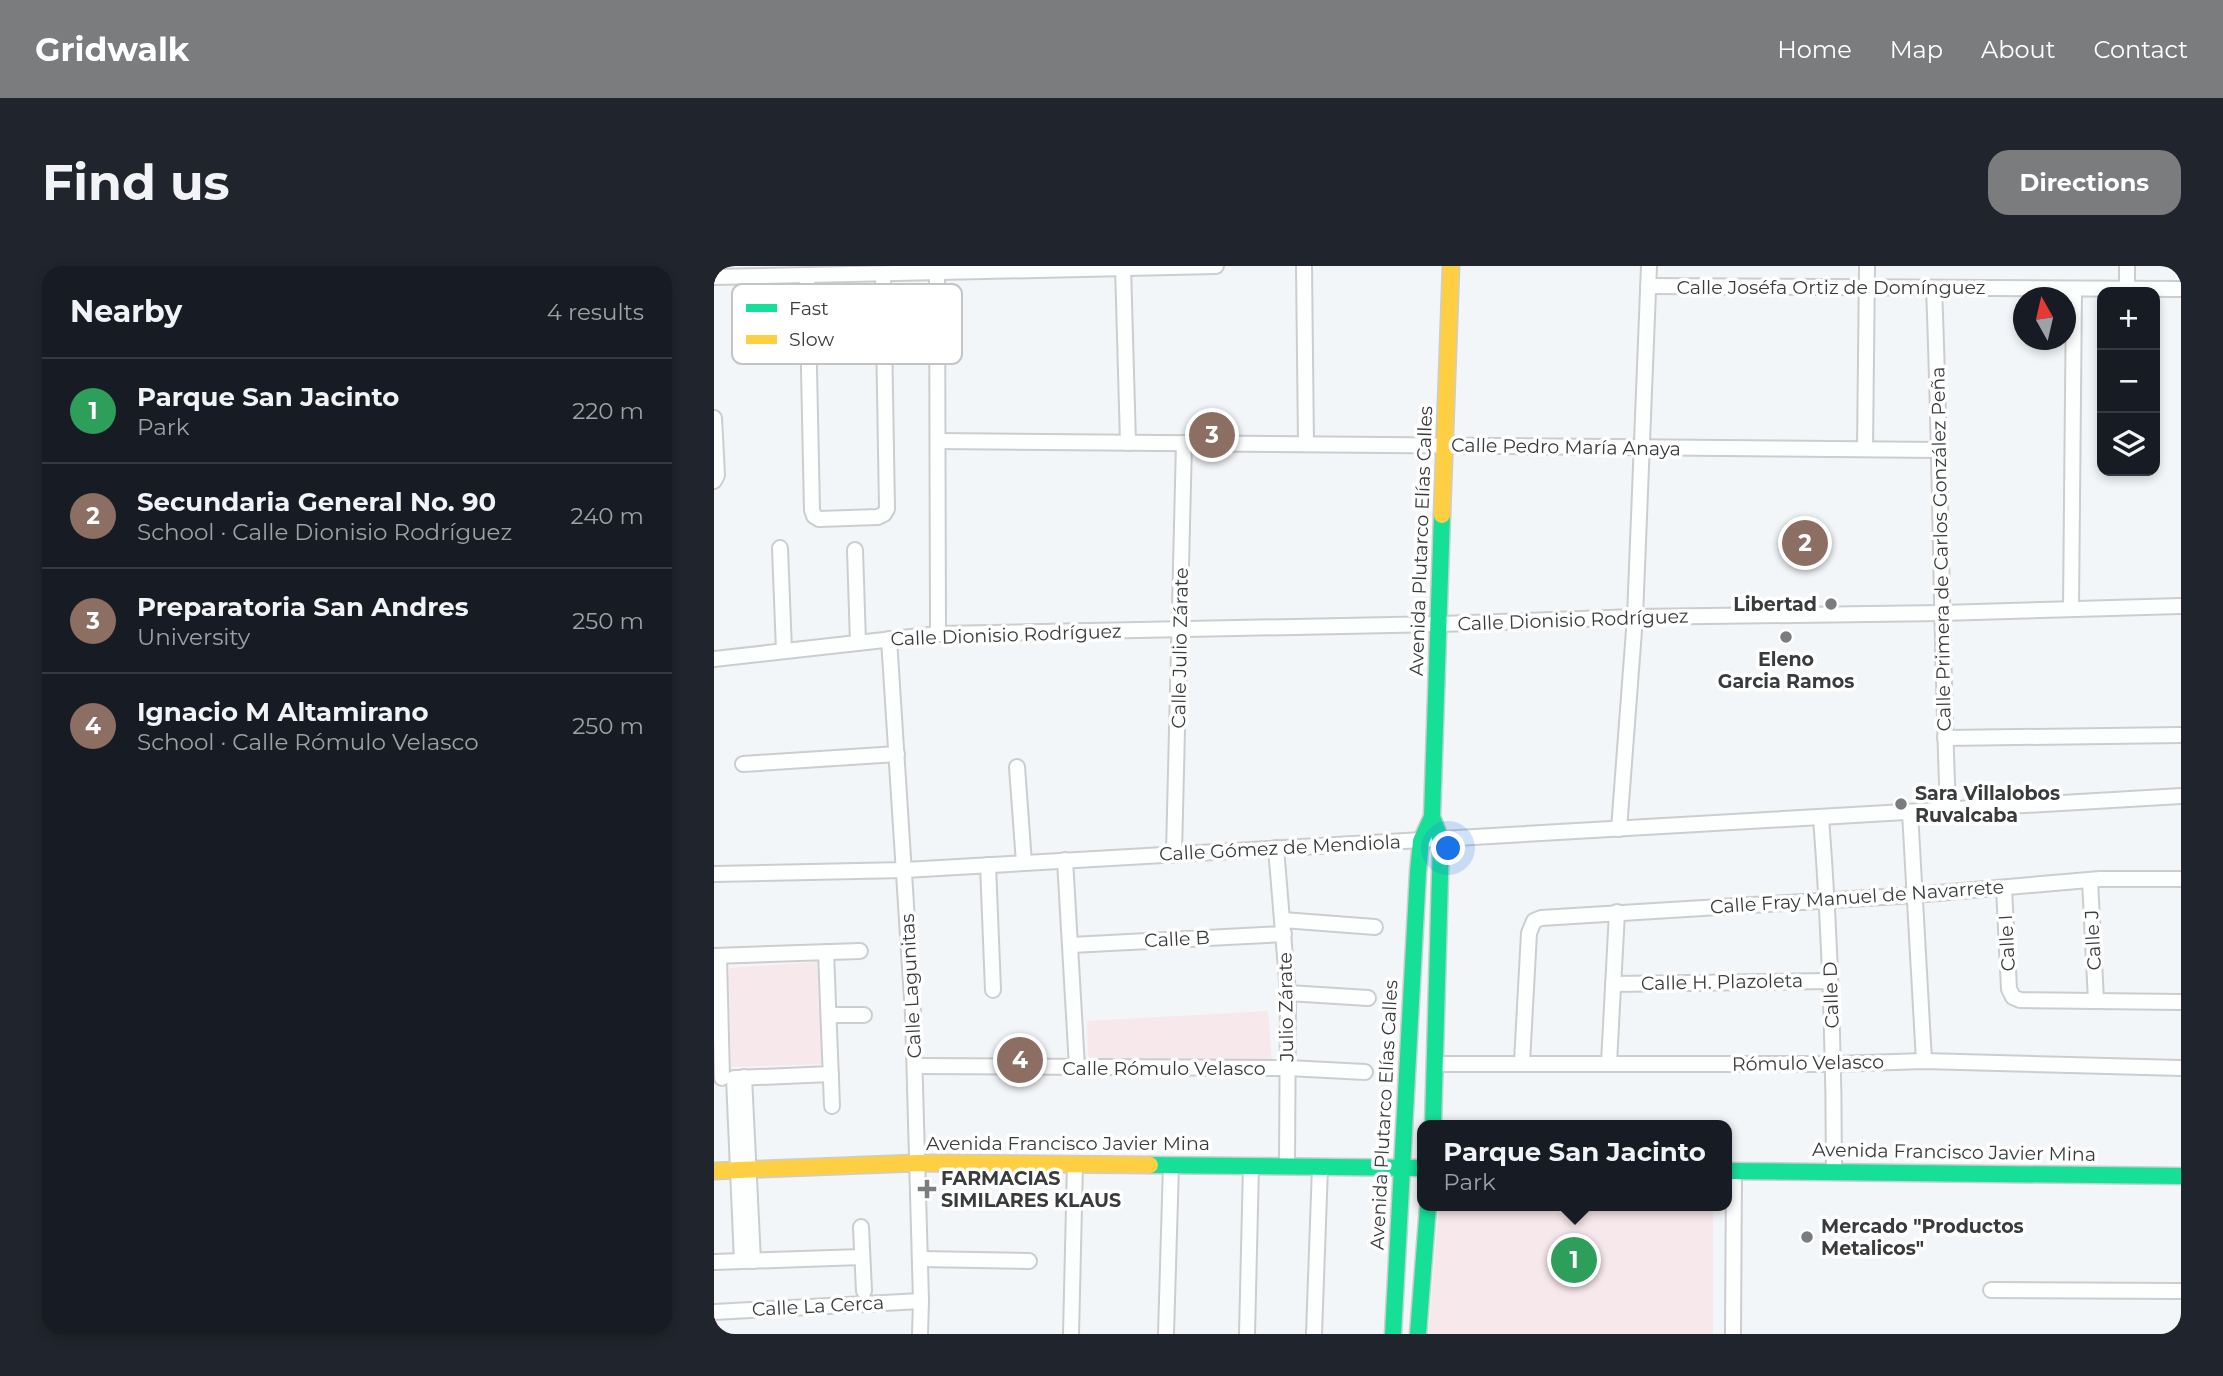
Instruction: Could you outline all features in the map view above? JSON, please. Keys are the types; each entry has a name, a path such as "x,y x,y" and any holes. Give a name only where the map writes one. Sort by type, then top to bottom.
{"main road":[{"name":"Avenida Plutarco Elías Calles","path":"1393,1334 1418,872 1421,841 1432,817 1451,266"},
{"name":"Avenida Plutarco Elías Calles","path":"1432,817 1441,840 1433,1120"},
{"name":"Avenida Francisco Javier Mina","path":"714,1171 918,1163 1417,1168"},
{"name":"Avenida Francisco Javier Mina","path":"1732,1171 2181,1175"},
{"path":"1418,1334 1428,1211"}],"street":[{"path":"714,277 1216,266"},
{"path":"1304,266 1306,444"},
{"path":"1619,829 1635,617 1649,266"},
{"path":"1865,449 1867,266"},
{"path":"2127,266 2127,287"},
{"path":"1123,267 1128,443"},
{"path":"883,274 883,284"},
{"path":"807,275 807,284"},
{"name":"Calle Joséfa Ortiz de Domínguez","path":"1648,286 2013,289"},
{"name":"Calle Primera de Carlos González Peña","path":"1934,288 1948,810"},
{"name":"Calle Joséfa Ortiz de Domínguez","path":"2076,289 2097,289"},
{"name":"Calle Joséfa Ortiz de Domínguez","path":"2160,289 2181,289"},
{"path":"2071,608 2073,350"},
{"path":"809,364 812,510 814,516 819,519 878,517 887,509 885,364"},
{"path":"938,634 939,364"},
{"path":"714,418 715,472"},
{"name":"Calle Pedro María Anaya","path":"939,441 1940,450"},
{"name":"Calle Julio Zárate","path":"1174,853 1184,443"},
{"path":"780,548 784,651"},
{"path":"855,550 858,643"},
{"name":"Calle Dionisio Rodríguez","path":"714,659 938,634 2181,606"},
{"name":"Calle Lagunitas","path":"889,639 915,1066 921,1301 919,1334"},
{"path":"1945,738 2181,734"},
{"path":"743,764 897,754"},
{"path":"1017,767 1024,863"},
{"name":"Calle Gómez de Mendiola","path":"714,874 905,870 2181,796"},
{"path":"1910,812 1924,1061"},
{"name":"Calle D","path":"1821,817 1834,1064 1834,1172"},
{"name":"Julio Zárate","path":"1276,848 1288,993 1287,1166"},
{"path":"1065,860 1077,1067"},
{"path":"988,865 993,990"},
{"name":"Calle Fray Manuel de Navarrete","path":"1522,1062 1529,933 1534,921 1548,916 1915,895 2090,880 2181,879"},
{"name":"Calle J","path":"2090,880 2096,1001"},
{"name":"Calle I","path":"2004,888 2009,989 2013,997 2020,1000 2096,1001"},
{"path":"1609,1063 1617,912"},
{"name":"Calle B","path":"1071,945 1284,927 1375,928"},
{"path":"748,1261 743,1170 728,1078 716,956 860,951"},
{"path":"826,952 832,1106"},
{"name":"Calle H. Plazoleta","path":"1614,984 1830,981"},
{"path":"1288,993 1368,998"},
{"path":"2096,1001 2181,1002"},
{"path":"829,1016 864,1015"},
{"name":"Rómulo Velasco","path":"1436,1064 1834,1064 1924,1061 2181,1068"},
{"name":"Calle Rómulo Velasco","path":"915,1066 1288,1068 1365,1072"},
{"path":"728,1078 831,1074"},
{"path":"1071,1334 1075,1164"},
{"path":"1166,1334 1171,1165"},
{"path":"1247,1334 1251,1166"},
{"path":"1314,1334 1320,1167"},
{"path":"1731,1211 1733,1334"},
{"path":"861,1227 864,1291"},
{"path":"714,1262 862,1257"},
{"path":"920,1259 1029,1261"},
{"path":"1991,1290 2181,1291"},
{"name":"Calle La Cerca","path":"714,1312 921,1301"}],"shaded area":[{"path":"817,962 822,1064 731,1067 729,968"},
{"path":"1268,1011 1272,1062 1088,1061 1087,1021"},
{"path":"1439,1211 1713,1211 1713,1334 1428,1334"}],"traffic: fast":[{"path":"1433,1120 1441,840 1432,817 1442,515"},
{"path":"1393,1334 1418,872 1421,841 1432,817"},
{"path":"1150,1165 1417,1168"},
{"path":"1732,1171 2181,1176"},
{"path":"1418,1334 1428,1211"}],"traffic: slow":[{"path":"1442,515 1451,266"},
{"path":"714,1171 917,1163 1150,1165"}],"place":[{"name":"Preparatoria San Andres","path":"1212,435"},
{"name":"Secundaria General No. 90","path":"1805,543"},
{"name":"Libertad","path":"1831,604"},
{"name":"Eleno Garcia Ramos","path":"1786,637"},
{"name":"Sara Villalobos Ruvalcaba","path":"1901,804"},
{"name":"Ignacio M Altamirano","path":"1020,1060"},
{"name":"FARMACIAS SIMILARES KLAUS","path":"927,1189"},
{"name":"Mercado \"Productos Metalicos\"","path":"1807,1237"},
{"name":"Parque San Jacinto","path":"1574,1260"}]}
